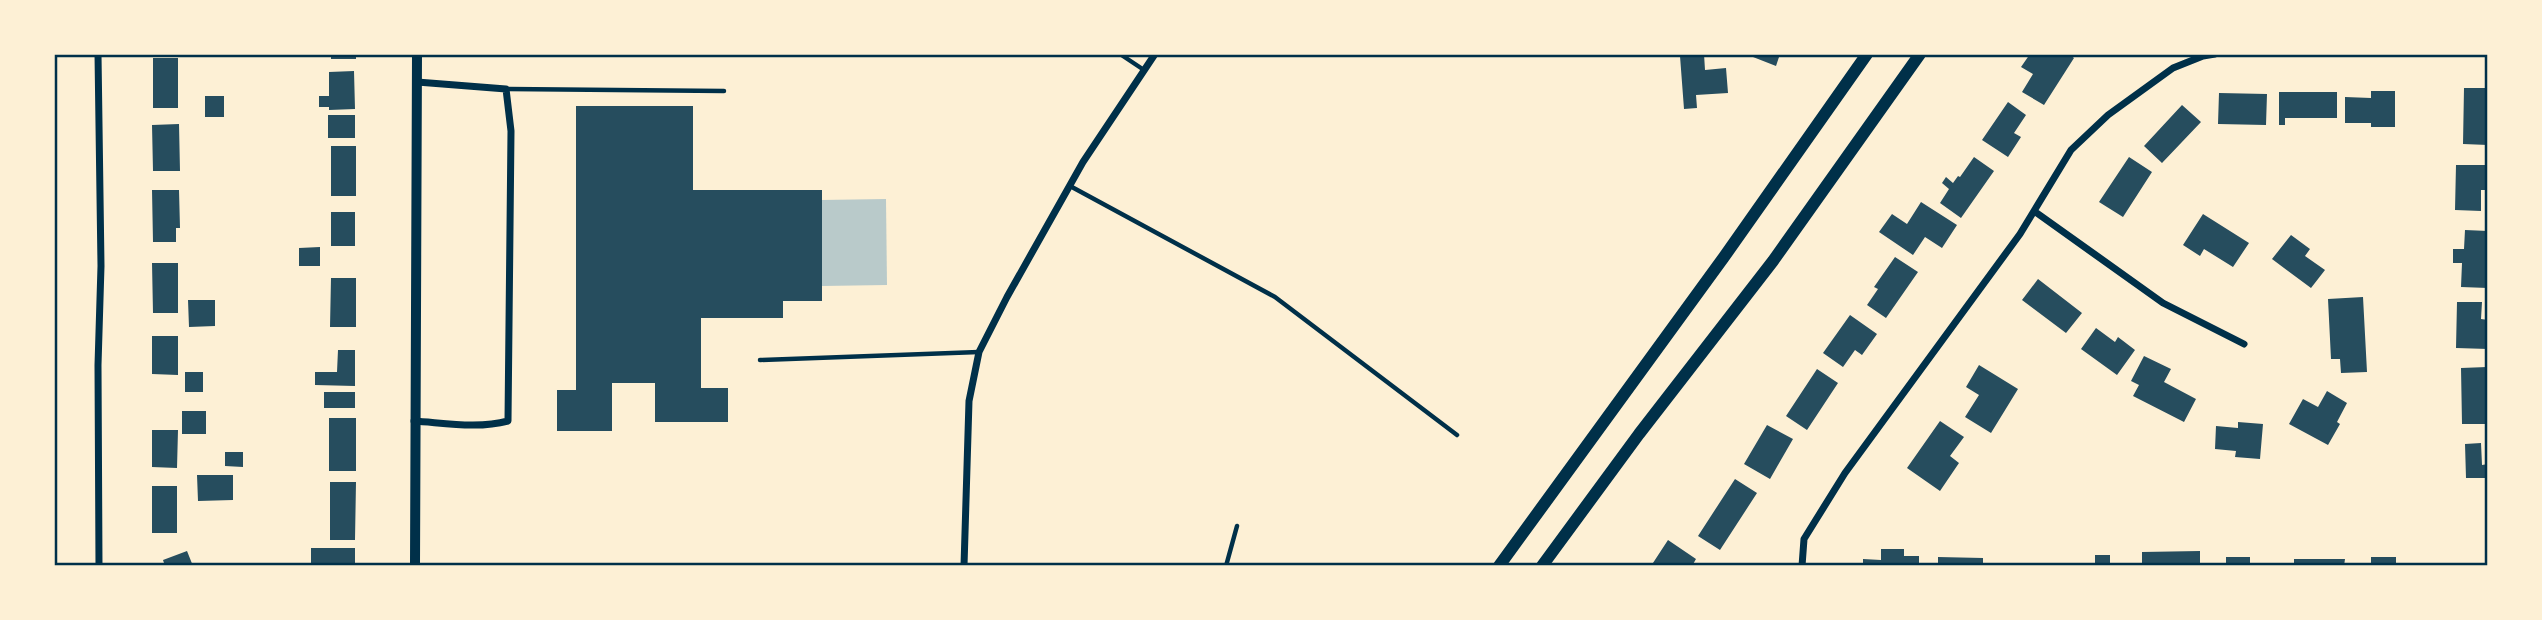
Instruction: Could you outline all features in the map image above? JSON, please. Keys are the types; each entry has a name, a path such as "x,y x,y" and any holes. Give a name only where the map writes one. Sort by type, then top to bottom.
{"main road":[{"path":"1499,566 1724,257 1867,54"},
{"path":"1542,566 1639,434 1773,261 1920,54"}],"street":[{"path":"98,54 101,266 97,365 99,566"},
{"path":"415,566 417,54"},
{"path":"964,566 969,401 979,352 1070,186 1155,54"},
{"path":"1802,566 1804,539 1846,472 2020,234 2071,150 2108,115 2174,68 2215,54"},
{"path":"414,421 493,425 508,421 511,131 506,89 417,82"},
{"path":"2034,211 2163,303 2244,344"}],"lane":[{"path":"1120,54 1144,70"},
{"path":"506,89 724,91"},
{"path":"1070,186 1275,297 1457,435"},
{"path":"760,360 979,352"},
{"path":"1226,566 1237,526"}],"shaded area":[{"path":"886,199 887,285 822,286 821,200"}],"building":[{"path":"331,54 356,54 356,59 331,59"},
{"path":"1704,54 1705,70 1726,68 1728,93 1696,95 1697,108 1684,109 1680,56"},
{"path":"1754,54 1780,54 1776,66 1753,57"},
{"path":"2030,54 2069,54 2074,58 2044,105 2022,92 2033,74 2021,67"},
{"path":"153,58 178,58 178,108 153,108"},
{"path":"354,71 355,109 329,110 329,107 319,107 319,96 329,96 329,72"},
{"path":"2464,88 2488,88 2488,145 2463,144"},
{"path":"2371,91 2395,91 2395,127 2345,123 2345,97 2371,98"},
{"path":"2279,92 2337,92 2337,118 2285,118 2285,125 2279,125"},
{"path":"2219,93 2267,94 2266,125 2218,124"},
{"path":"205,96 224,96 224,117 205,117"},
{"path":"2008,102 2026,115 2014,133 2021,137 2008,157 1982,140"},
{"path":"2182,105 2201,122 2162,163 2144,146"},
{"path":"576,106 693,106 693,190 822,190 822,301 783,301 783,318 701,318 701,388 728,388 728,422 655,422 655,383 612,383 612,431 557,431 557,390 576,390"},
{"path":"328,115 355,115 355,138 328,138"},
{"path":"179,124 180,171 153,171 152,125"},
{"path":"331,146 356,146 356,196 331,196"},
{"path":"1974,157 1994,171 1961,218 1940,203 1949,189 1942,183 1946,177 1953,183"},
{"path":"2129,157 2152,172 2123,217 2099,202"},
{"path":"2456,165 2488,165 2488,190 2481,190 2481,211 2455,210"},
{"path":"152,190 179,190 180,228 176,228 176,242 153,242"},
{"path":"1921,202 1957,225 1942,248 1925,237 1913,255 1879,232 1892,214 1907,224"},
{"path":"331,212 355,212 355,246 331,246"},
{"path":"2203,214 2249,243 2233,267 2204,249 2200,256 2183,245"},
{"path":"2465,230 2488,231 2488,288 2461,287 2462,263 2453,263 2453,249 2464,249"},
{"path":"2291,235 2310,249 2305,256 2325,270 2311,288 2272,259"},
{"path":"320,247 320,266 299,266 299,248"},
{"path":"1895,257 1918,272 1886,318 1867,305 1878,289 1874,287"},
{"path":"152,263 178,263 178,313 153,313"},
{"path":"331,278 356,278 356,327 330,327"},
{"path":"2038,279 2082,313 2066,333 2022,300"},
{"path":"2363,297 2367,372 2341,373 2340,359 2331,359 2328,299"},
{"path":"188,300 215,300 215,326 189,327"},
{"path":"2457,302 2482,302 2481,319 2488,320 2488,349 2456,348"},
{"path":"1850,315 1877,334 1862,355 1855,350 1843,367 1823,353"},
{"path":"2096,328 2115,342 2118,337 2135,350 2117,375 2081,349"},
{"path":"152,336 178,336 178,375 152,374"},
{"path":"338,350 355,350 355,386 315,385 315,372 337,372"},
{"path":"2144,356 2171,369 2164,382 2196,399 2184,422 2133,396 2139,385 2131,381"},
{"path":"1979,365 2018,389 1991,433 1965,417 1979,395 1966,387"},
{"path":"2487,367 2488,424 2462,424 2461,368"},
{"path":"1817,369 1838,383 1807,430 1786,416"},
{"path":"185,372 203,372 203,392 185,392"},
{"path":"2327,391 2347,403 2337,422 2340,424 2328,445 2289,424 2303,399 2318,407"},
{"path":"324,392 355,392 355,408 324,408"},
{"path":"182,411 206,411 206,434 182,434"},
{"path":"329,418 356,418 356,471 329,471"},
{"path":"1940,421 1964,437 1950,456 1959,463 1940,491 1907,468"},
{"path":"2238,422 2263,424 2260,459 2235,457 2236,451 2215,449 2216,426 2238,428"},
{"path":"1767,425 1793,439 1770,479 1744,464"},
{"path":"152,430 178,430 177,468 152,467"},
{"path":"2481,443 2482,465 2488,464 2488,478 2466,478 2465,444"},
{"path":"225,452 243,452 243,467 225,466"},
{"path":"197,475 233,475 233,500 198,501"},
{"path":"1735,479 1757,493 1720,550 1698,536"},
{"path":"330,482 356,482 355,540 330,540"},
{"path":"152,486 177,486 177,533 152,533"},
{"path":"1668,540 1696,559 1692,566 1651,566"},
{"path":"311,548 355,548 355,566 311,566"},
{"path":"1881,549 1904,549 1904,556 1919,556 1919,566 1863,566 1863,559 1881,560"},
{"path":"187,551 193,566 165,566 163,560"},
{"path":"2200,551 2200,566 2142,566 2142,552"},
{"path":"2095,555 2110,555 2110,566 2095,566"},
{"path":"1938,557 1983,558 1983,566 1938,566"},
{"path":"2226,557 2250,557 2250,563 2270,563 2270,566 2226,566"},
{"path":"2371,557 2396,557 2396,563 2417,563 2417,566 2371,566"},
{"path":"2294,559 2345,559 2344,566 2294,566"}]}
